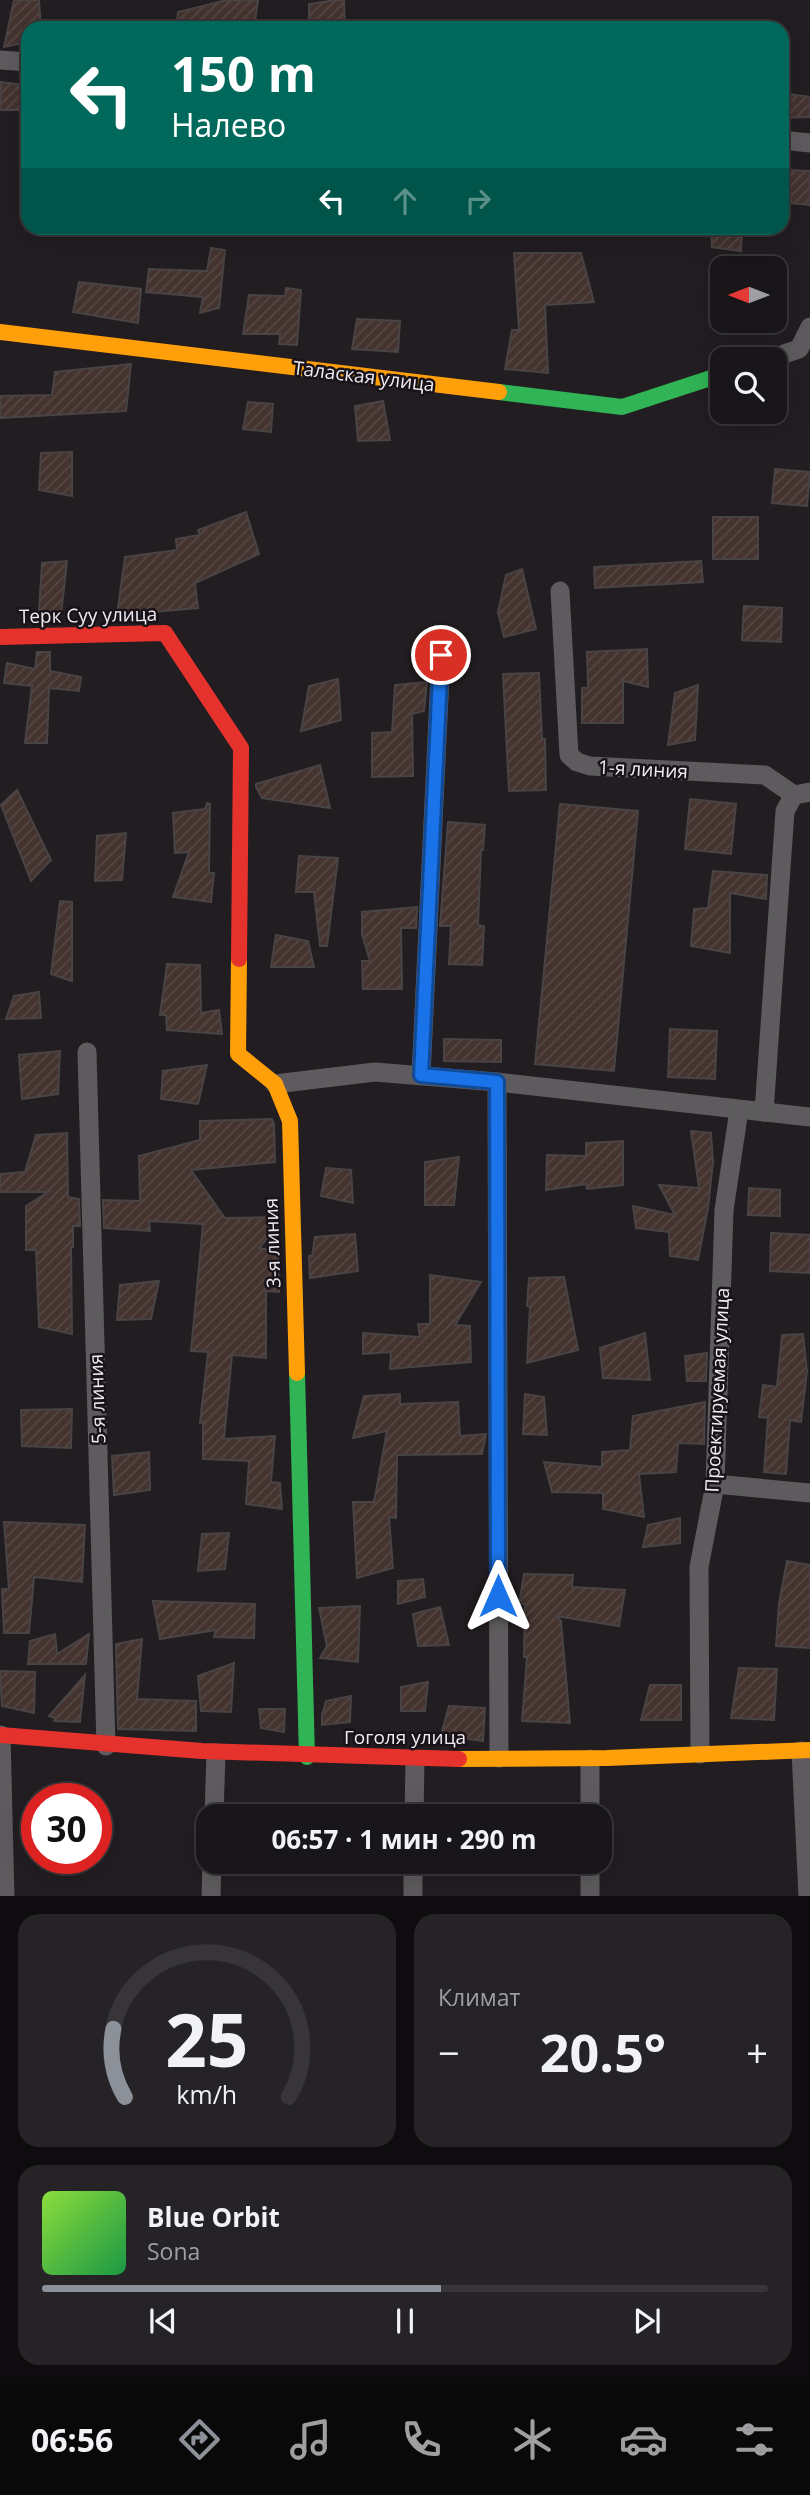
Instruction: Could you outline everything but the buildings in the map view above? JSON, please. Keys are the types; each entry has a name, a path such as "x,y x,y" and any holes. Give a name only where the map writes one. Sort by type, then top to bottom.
{"street":[{"path":"0,60 21,62"},
{"path":"789,141 810,143"},
{"path":"787,353 799,349 810,327"},
{"name":"Талаская улица","path":"0,332 621,407 710,378"},
{"name":"1-я линия","path":"561,591 569,755 577,762 590,766 765,775 802,794"},
{"name":"Терк Суу улица","path":"0,637 165,633 241,748"},
{"path":"421,1075 441,655"},
{"name":"3-я линия","path":"241,748 238,1054 275,1084 290,1121 307,1757"},
{"path":"764,1112 785,811 802,794"},
{"name":"5-я линия","path":"87,1052 106,1746"},
{"path":"275,1084 375,1072 497,1082 810,1117"},
{"path":"497,1082 499,1758"},
{"name":"Проектируемая улица","path":"700,1754 699,1567 715,1483 724,1210 739,1110"},
{"path":"715,1483 810,1493"},
{"path":"0,1735 5,1896"},
{"name":"Гоголя улица","path":"0,1735 106,1746 216,1753 415,1760 590,1759 806,1751"},
{"path":"806,1751 808,1896"},
{"path":"214,1804 216,1753"},
{"path":"590,1759 590,1804"},
{"path":"414,1804 415,1760"},
{"path":"211,1896 212,1874"},
{"path":"413,1874 413,1896"},
{"path":"590,1874 590,1896"}],"traffic: fast":[{"path":"499,392 622,407 710,378"},
{"path":"297,1373 307,1757"}],"traffic: slow":[{"path":"0,332 499,392"},
{"path":"239,959 238,1054 275,1084 290,1121 297,1373"},
{"path":"459,1759 607,1758 810,1750"}],"traffic: jam":[{"path":"0,637 165,633 241,748 239,959"},
{"path":"0,1735 202,1751 459,1759"}],"route":[{"path":"441,655 421,1075 497,1082 498,1596"}]}
